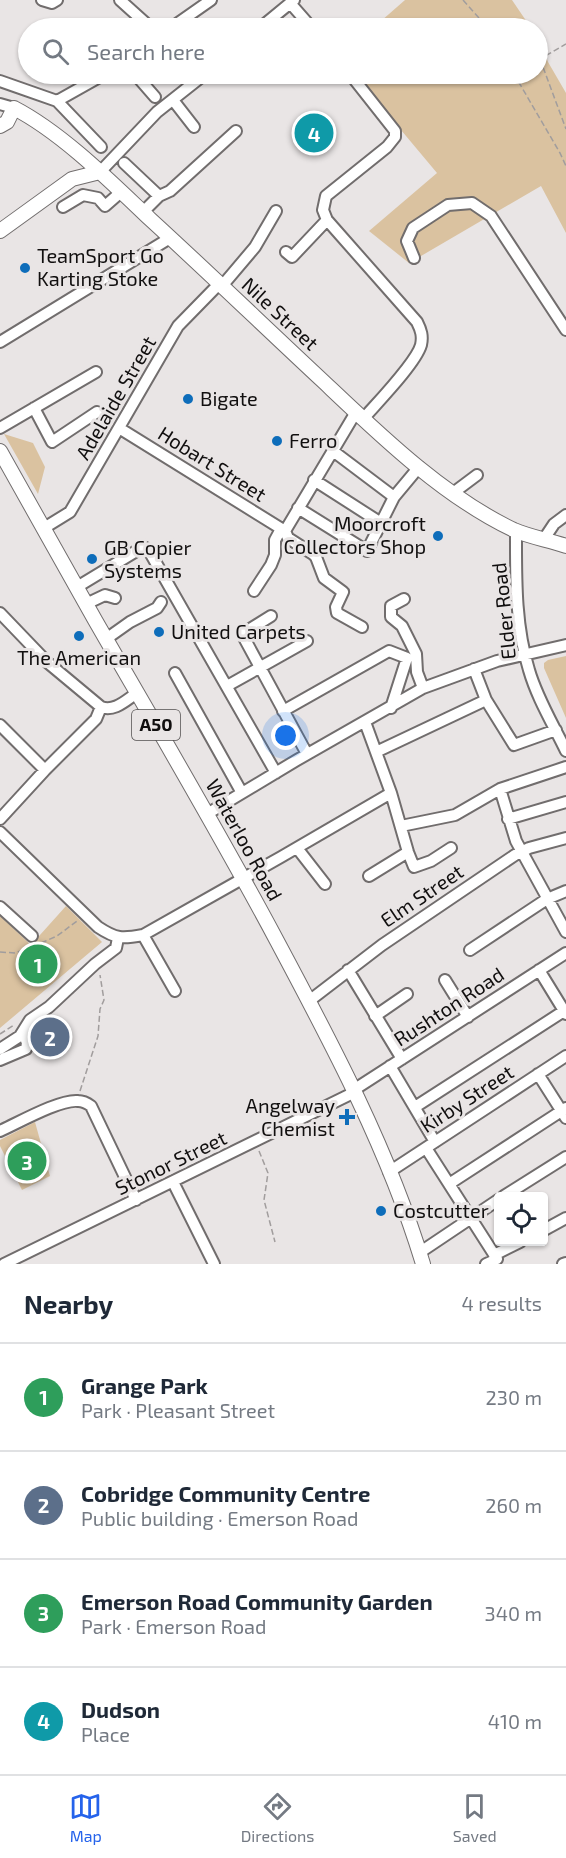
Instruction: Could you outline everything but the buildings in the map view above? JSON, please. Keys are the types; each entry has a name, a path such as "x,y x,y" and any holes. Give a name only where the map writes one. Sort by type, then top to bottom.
{"main road":[{"name":"Nile Street","path":"7,106 35,119 100,172 360,416 419,467 483,513 516,531 566,546"},
{"path":"0,126 7,122 7,106"},
{"path":"0,231 72,179 78,170 80,156"},
{"path":"72,179 100,172"},
{"name":"Waterloo Road","path":"0,451 243,877 309,1001 389,1172 421,1259"}],"street":[{"path":"42,0 52,3 57,0"},
{"path":"120,0 140,18"},
{"path":"185,18 211,0"},
{"path":"272,18 292,2 304,18"},
{"path":"0,81 57,101 101,147"},
{"path":"57,101 87,84"},
{"path":"144,84 155,97"},
{"path":"100,172 140,129 193,84"},
{"path":"254,591 271,565 275,555 275,540 333,451 360,416 415,358 420,346 421,330 327,220 323,210 326,195 387,147 395,137 395,131 358,84"},
{"path":"173,100 194,127"},
{"path":"142,212 159,196 170,191 236,131"},
{"path":"124,163 159,196"},
{"path":"63,207 83,195 98,198 105,206 121,192"},
{"path":"414,258 407,241 413,228 448,205 472,203 491,216 566,330"},
{"name":"Adelaide Street","path":"44,528 70,512 178,326 221,285 255,247 276,211"},
{"path":"286,252 292,257 327,220"},
{"path":"0,342 170,238"},
{"path":"0,428 96,372"},
{"path":"34,408 52,442 97,412"},
{"name":"Hobart Street","path":"119,428 283,530 288,538 316,557 324,578 343,592 336,608 338,613 362,627"},
{"path":"333,451 394,497"},
{"path":"298,508 367,551 394,497 419,467"},
{"path":"453,493 477,475"},
{"path":"314,480 381,523"},
{"path":"544,539 554,524 566,515"},
{"name":"Elder Road","path":"516,531 516,594 521,637 529,671 538,695 564,748"},
{"path":"77,587 146,547 276,773"},
{"path":"86,604 105,595 115,598"},
{"path":"404,599 391,606 391,617 402,626 416,654 417,672 423,688"},
{"path":"106,639 130,622 157,608 161,602"},
{"path":"0,613 47,662 101,707 107,710 115,708 137,693"},
{"path":"271,616 242,634 283,711 303,757"},
{"path":"228,686 308,641"},
{"path":"207,814 303,757 367,727 391,708 423,688 474,669 566,645"},
{"path":"283,711 389,651 407,658 391,708"},
{"path":"474,669 486,700 513,745 556,730"},
{"path":"175,673 242,793"},
{"path":"376,752 486,700"},
{"path":"0,819 96,719 101,707"},
{"path":"0,725 45,770"},
{"path":"367,727 414,867 451,849"},
{"path":"401,826 455,815 500,789 566,767"},
{"path":"500,789 508,819 521,852 566,932"},
{"path":"0,832 98,927 118,938 127,938 142,935 391,793"},
{"path":"508,819 566,801"},
{"name":"Elm Street","path":"309,1001 382,945 521,852 566,838"},
{"path":"297,848 325,884"},
{"path":"369,876 408,852"},
{"path":"470,950 547,899 566,891"},
{"path":"0,907 32,936"},
{"path":"142,935 175,991"},
{"path":"0,1049 23,1032 30,1020 116,948 118,938"},
{"name":"Rushton Road","path":"353,1092 566,953"},
{"path":"348,970 402,1059"},
{"path":"415,1107 565,1012 539,970"},
{"path":"445,980 468,1017"},
{"path":"375,1016 407,994"},
{"path":"0,1060 26,1048 27,1043 23,1032"},
{"name":"Kirby Street","path":"389,1172 566,1056"},
{"path":"390,1066 415,1107 449,1184 497,1259 486,1264"},
{"path":"449,1184 564,1112 538,1074"},
{"name":"Stonor Street","path":"4,1264 353,1092"},
{"path":"0,1131 59,1104 76,1100 84,1102 91,1106 136,1200"},
{"path":"512,1192 566,1157"},
{"path":"173,1182 214,1264"},
{"path":"421,1259 471,1218 494,1203"},
{"path":"548,1227 566,1218"},
{"path":"494,1255 512,1246"}],"path":[{"path":"463,0 479,18"},
{"path":"548,53 566,44"},
{"path":"548,82 566,129"},
{"path":"520,84 566,166"},
{"path":"0,952 15,953 57,936 85,915"},
{"path":"76,1100 95,1049 100,1009 104,1000 98,962"},
{"path":"255,1142 268,1173 264,1200 275,1242"}],"shaded area":[{"path":"405,0 512,0 524,18 384,18"},
{"path":"548,62 566,93 566,233 541,186 409,263 369,231 437,173 365,87 366,84 548,84"},
{"path":"4,434 33,443 45,467 38,494"},
{"path":"566,656 566,718 544,668 544,663"},
{"path":"66,906 102,942 0,1028 0,916 31,945"},
{"path":"35,1122 50,1176 22,1190 0,1146 0,1140"}],"place":[{"name":"Dudson","path":"314,133"},
{"name":"TeamSport Go Karting Stoke","path":"25,268"},
{"name":"Bigate","path":"188,399"},
{"name":"Ferro","path":"277,441"},
{"name":"Moorcroft Collectors Shop","path":"438,536"},
{"name":"GB Copier Systems","path":"92,559"},
{"name":"United Carpets","path":"159,632"},
{"name":"The American","path":"79,636"},
{"name":"Grange Park","path":"38,964"},
{"name":"Cobridge Community Centre","path":"50,1037"},
{"name":"Angelway Chemist","path":"347,1117"},
{"name":"Emerson Road Community Garden","path":"27,1161"},
{"name":"Costcutter","path":"381,1211"}]}
